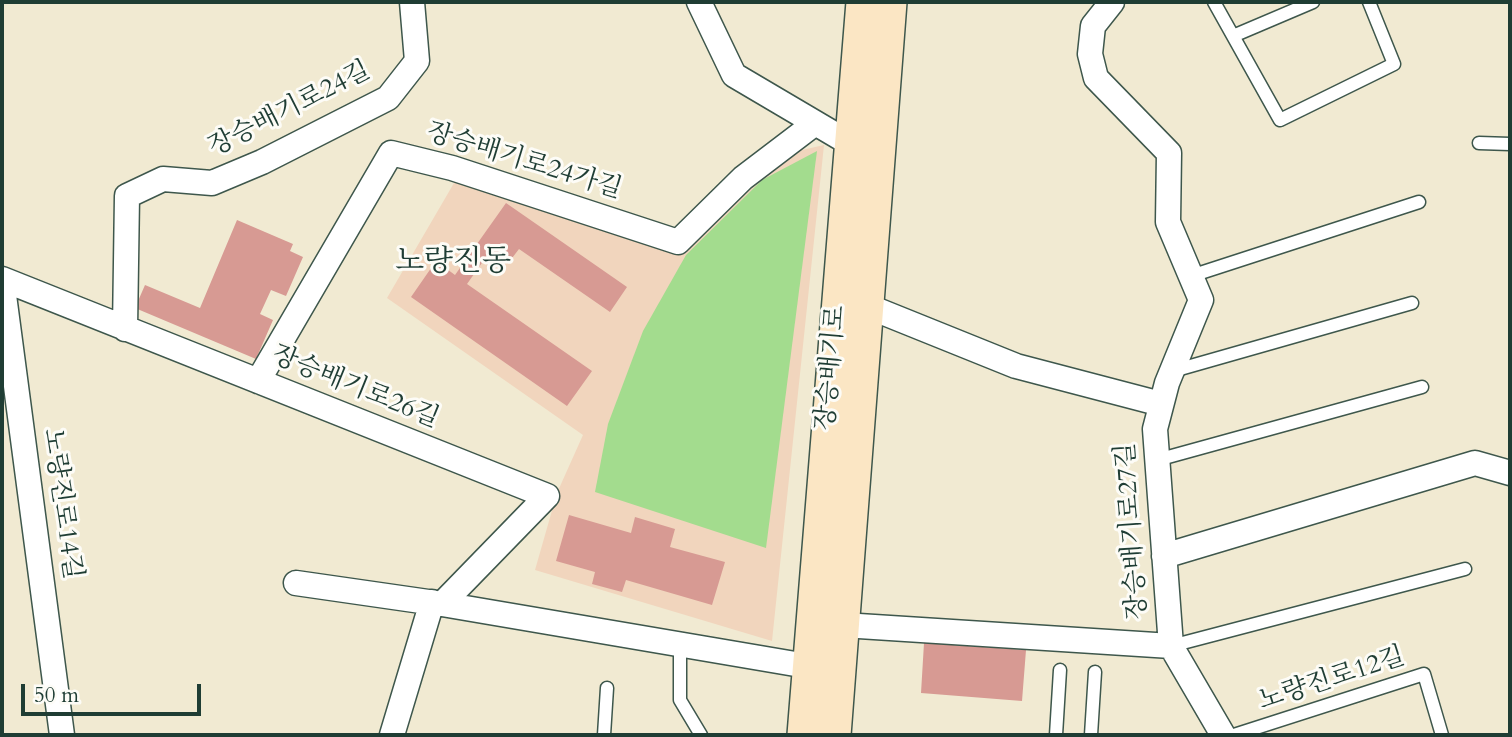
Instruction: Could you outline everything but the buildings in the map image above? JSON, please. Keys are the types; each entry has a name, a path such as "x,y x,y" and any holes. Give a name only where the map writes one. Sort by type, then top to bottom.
{"street":[{"name":"장승배기로24길","path":"125,328 127,195 163,179 212,183 262,163 388,98 417,61 412,2"},
{"path":"699,2 734,75 851,144"},
{"name":"장승배기로","path":"804,735 807,666 863,2"},
{"name":"장승배기로","path":"834,735 890,2"},
{"name":"장승배기로27길","path":"843,625 1171,646 1155,429 1172,371 1201,300 1168,222 1169,153 1096,78 1090,54 1093,26 1112,2"},
{"name":"장승배기로24가길","path":"258,381 391,153 452,168 678,242 743,178 814,124"},
{"name":"장승배기로26길","path":"2,279 547,496 437,603"},
{"name":"노량진로14길","path":"2,279 62,735"},
{"path":"867,306 1016,366 1161,404"},
{"path":"1164,556 1475,463 1510,473"},
{"path":"296,583 437,603 807,666"},
{"path":"392,735 437,603"},
{"path":"1171,646 1223,735"}],"lane":[{"path":"1214,2 1280,120 1394,64 1369,2"},
{"path":"1233,36 1313,2"},
{"path":"1479,143 1510,144"},
{"path":"1191,275 1419,202"},
{"path":"1172,371 1412,303"},
{"path":"1157,460 1422,387"},
{"name":"장승배기로27길","path":"1171,646 1465,569"},
{"path":"680,644 680,700 702,735"},
{"path":"1056,735 1060,670"},
{"path":"1091,735 1095,672"},
{"name":"노량진로12길","path":"1234,735 1424,674 1442,735"},
{"path":"604,735 607,688"}],"shaded area":[{"path":"824,145 772,641 535,570 557,493 583,435 387,298 461,171 682,253 761,176 802,150"}],"green space":[{"path":"817,151 766,548 595,492 608,424 643,331 686,255 762,180"}],"district":[{"name":"노량진동","path":"453,263"}]}
